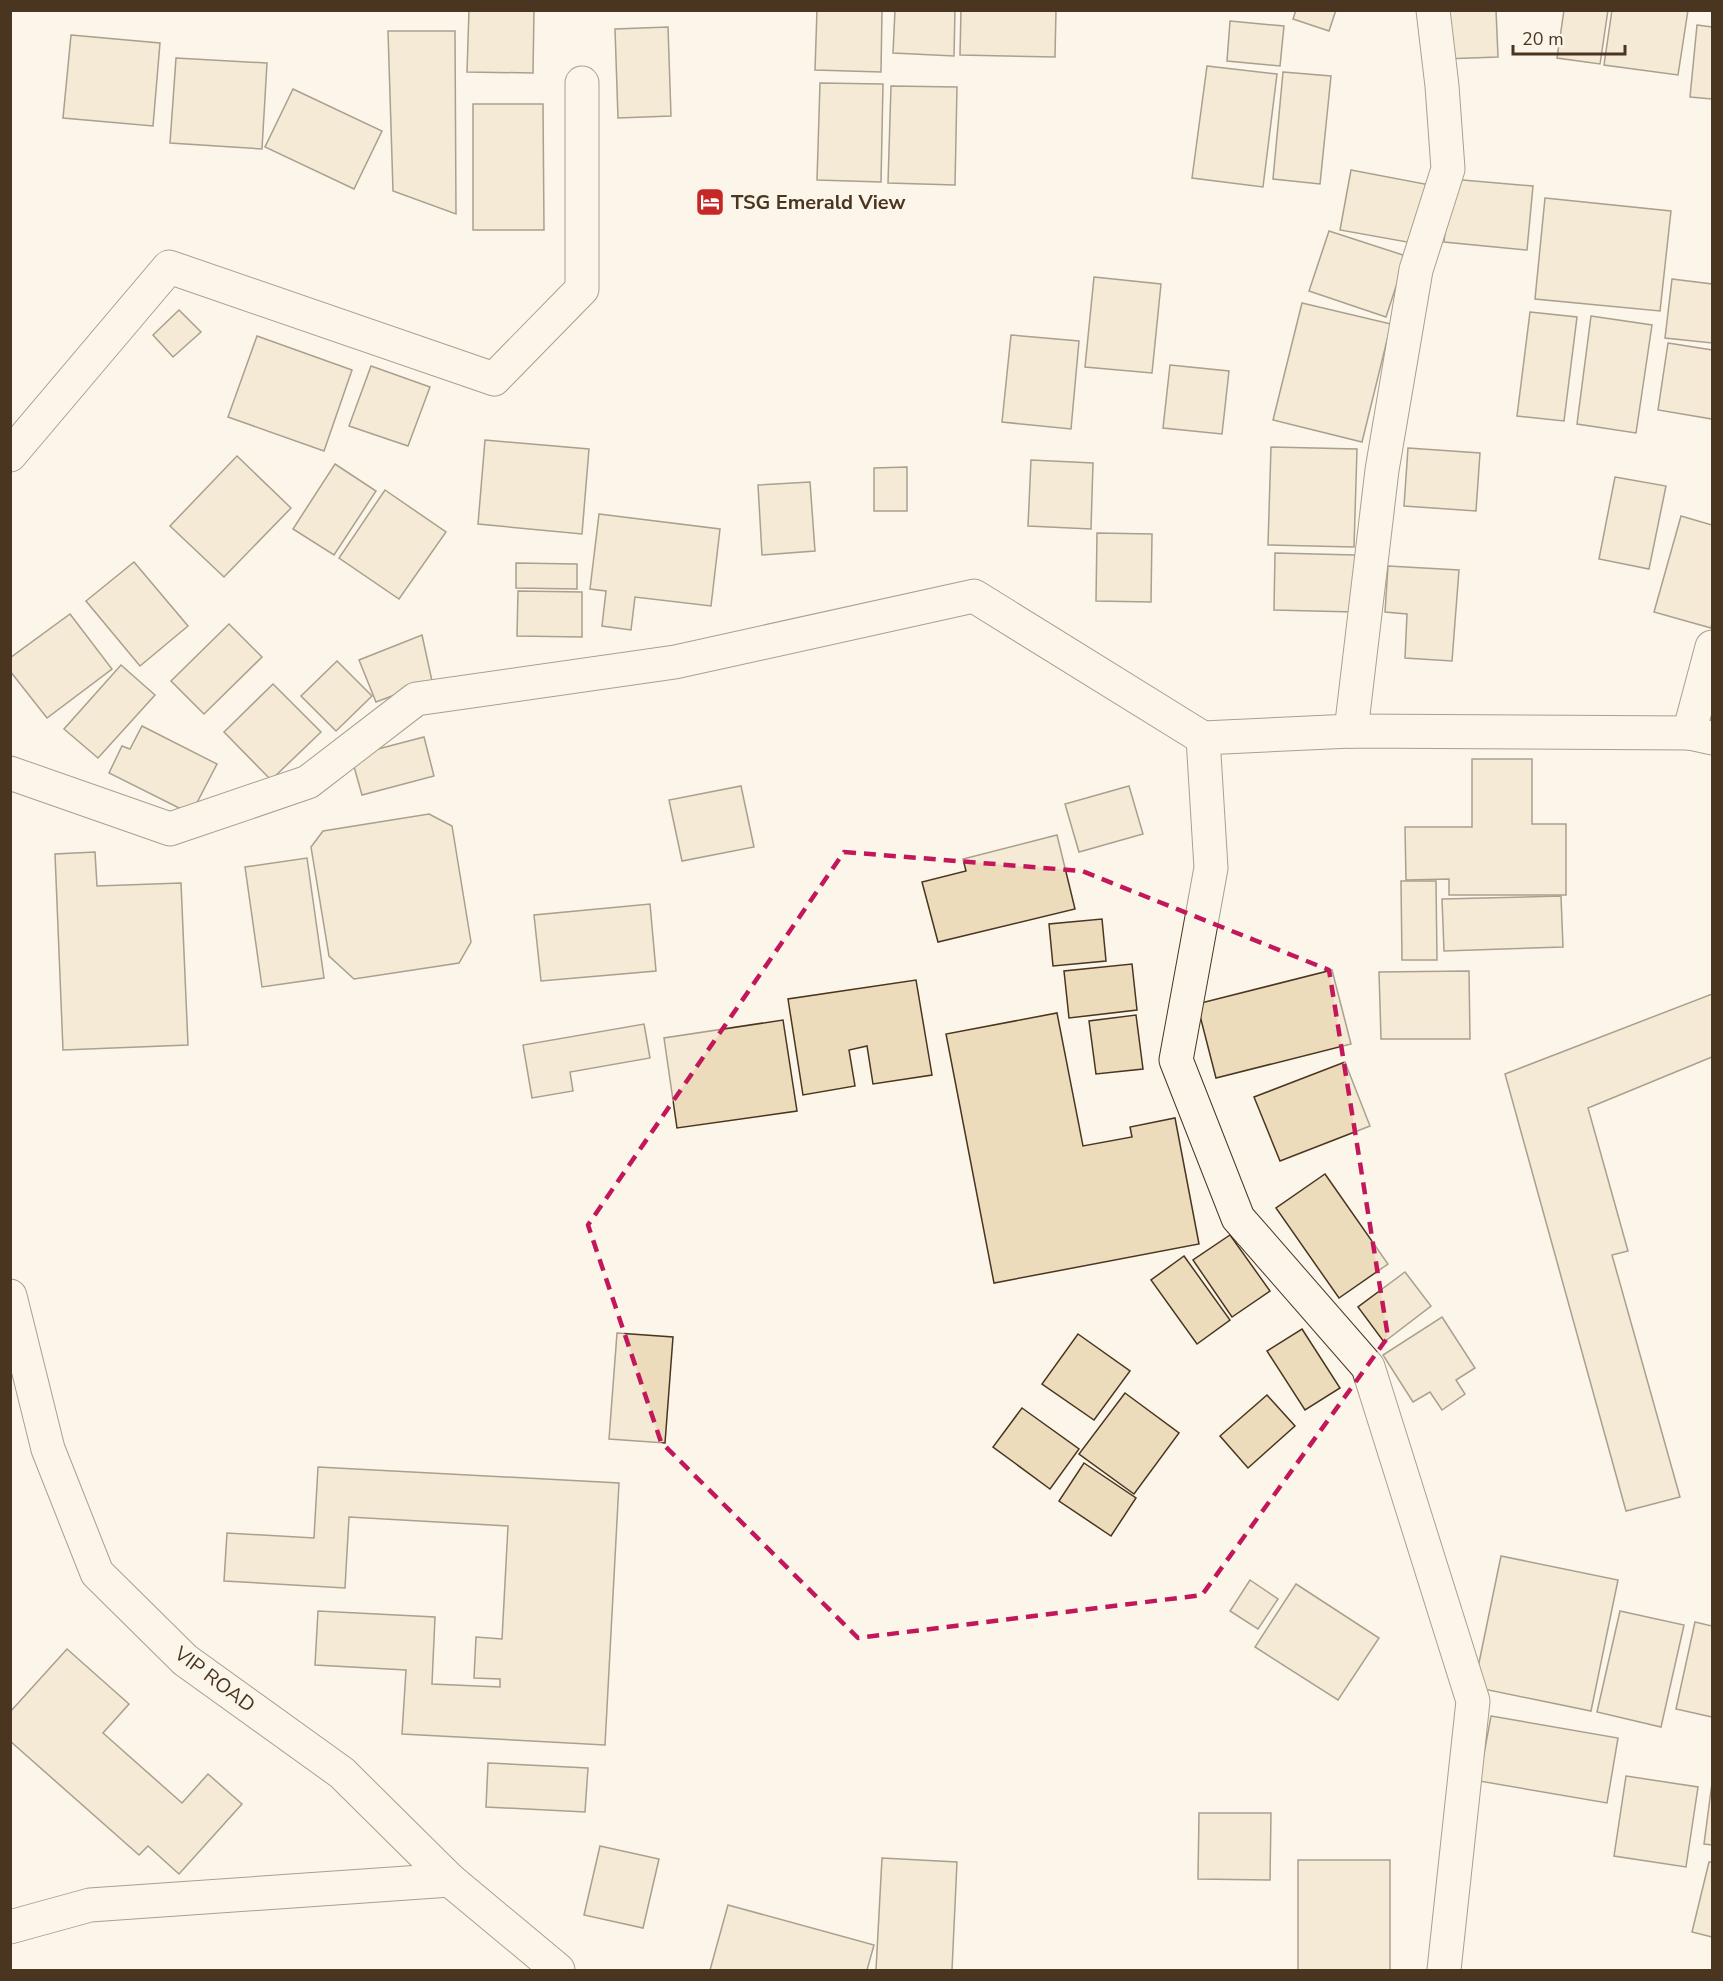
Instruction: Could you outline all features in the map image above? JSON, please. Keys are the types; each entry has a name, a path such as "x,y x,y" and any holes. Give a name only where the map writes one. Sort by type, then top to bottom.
{"main road":[{"path":"1351,731 1382,470 1416,270 1448,169 1442,86 1433,10"},
{"path":"10,455 169,267 494,379 582,289 582,83"},
{"path":"10,772 170,829 308,782 416,699 675,662 974,596 1203,738 1351,731 1701,736 1713,647"},
{"path":"1203,738 1211,868 1176,1060 1238,1218 1368,1367 1473,1701 1444,1971"},
{"name":"VIP ROAD","path":"10,1296 48,1449 97,1573 185,1660 342,1773 450,1880 558,1971"},
{"path":"10,1928 90,1905 450,1880"}],"highlighted area":[{"path":"844,852 1082,871 1329,970 1388,1337 1202,1595 858,1638 661,1442 588,1225"}],"building":[{"path":"469,10 534,10 533,73 467,72"},
{"path":"817,10 882,10 881,72 815,70"},
{"path":"895,10 955,10 954,56 893,53"},
{"path":"961,10 1056,10 1055,57 960,55"},
{"path":"1296,10 1336,10 1329,31 1293,19"},
{"path":"1441,10 1496,10 1498,57 1443,59"},
{"path":"1564,10 1608,10 1600,64 1557,58"},
{"path":"1612,10 1688,10 1678,75 1604,65"},
{"path":"1230,21 1284,26 1280,66 1227,61"},
{"path":"1697,25 1712,27 1712,99 1690,97"},
{"path":"668,27 671,116 618,118 615,29"},
{"path":"388,31 455,31 456,214 393,191"},
{"path":"71,35 160,43 153,126 63,118"},
{"path":"176,58 267,63 262,149 170,143"},
{"path":"1207,66 1277,74 1263,187 1192,178"},
{"path":"1283,72 1331,76 1320,184 1273,179"},
{"path":"820,83 883,84 881,182 817,180"},
{"path":"891,86 957,87 955,185 888,183"},
{"path":"293,89 382,131 354,189 265,147"},
{"path":"473,104 543,104 544,230 473,230"},
{"path":"1351,170 1430,185 1418,244 1340,230"},
{"path":"1451,179 1533,186 1527,250 1444,242"},
{"path":"1545,198 1671,211 1660,311 1535,299"},
{"path":"1329,231 1406,256 1386,317 1309,291"},
{"path":"1094,277 1161,284 1152,373 1085,367"},
{"path":"1672,279 1712,284 1712,343 1665,338"},
{"path":"1302,303 1391,324 1362,442 1273,420"},
{"path":"179,310 201,332 173,357 153,335"},
{"path":"1530,312 1577,317 1564,421 1517,416"},
{"path":"1591,316 1652,325 1636,433 1577,424"},
{"path":"1011,335 1079,341 1071,429 1002,422"},
{"path":"257,336 352,370 324,451 228,417"},
{"path":"1668,343 1712,350 1712,419 1658,410"},
{"path":"1170,365 1229,371 1222,434 1163,428"},
{"path":"371,366 430,387 408,446 349,426"},
{"path":"485,440 589,449 582,534 478,524"},
{"path":"1271,447 1357,449 1354,547 1268,545"},
{"path":"1408,448 1480,453 1476,511 1404,506"},
{"path":"237,456 291,508 224,577 170,526"},
{"path":"1031,460 1093,463 1091,529 1028,526"},
{"path":"335,464 376,491 334,555 293,529"},
{"path":"907,467 907,511 874,511 874,468"},
{"path":"1615,477 1666,486 1649,569 1599,559"},
{"path":"810,482 815,551 762,555 758,485"},
{"path":"385,490 446,532 399,599 339,558"},
{"path":"599,514 720,529 711,606 635,597 631,630 602,626 606,591 590,589"},
{"path":"1681,516 1712,525 1711,628 1654,612"},
{"path":"1097,533 1152,534 1151,602 1096,601"},
{"path":"1275,553 1355,555 1354,612 1274,610"},
{"path":"134,562 188,626 140,666 86,601"},
{"path":"516,563 577,564 577,589 516,588"},
{"path":"1388,566 1459,570 1452,661 1405,658 1407,614 1385,612"},
{"path":"518,591 582,592 582,637 517,636"},
{"path":"70,614 112,669 47,718 10,671 10,658"},
{"path":"229,624 262,657 204,714 171,681"},
{"path":"422,635 432,681 376,702 359,660"},
{"path":"337,661 372,696 336,731 301,696"},
{"path":"121,665 155,695 98,758 64,729"},
{"path":"273,684 321,732 271,780 224,732"},
{"path":"142,726 217,764 191,814 109,773 122,746 130,749"},
{"path":"424,737 434,776 362,795 351,756"},
{"path":"1472,759 1532,759 1532,824 1566,824 1566,895 1449,895 1449,879 1406,880 1405,827 1472,827"},
{"path":"741,786 754,847 682,861 669,800"},
{"path":"1129,786 1143,834 1079,852 1065,804"},
{"path":"429,814 452,826 471,942 459,963 354,979 329,956 311,847 323,831"},
{"path":"1057,835 1075,909 938,942 922,882 966,871 963,859"},
{"path":"95,852 97,886 181,883 188,1045 63,1050 55,854"},
{"path":"307,858 324,978 262,987 245,867"},
{"path":"1401,881 1436,881 1437,960 1402,960"},
{"path":"1561,896 1563,947 1444,951 1442,899"},
{"path":"650,904 656,971 541,981 534,915"},
{"path":"1102,919 1106,961 1053,966 1049,924"},
{"path":"1132,964 1137,1010 1069,1018 1064,971"},
{"path":"1332,970 1351,1044 1216,1078 1197,1004"},
{"path":"1469,971 1470,1039 1381,1039 1379,972"},
{"path":"916,980 932,1075 873,1084 867,1046 849,1050 855,1086 803,1095 788,999"},
{"path":"1712,994 1712,1057 1588,1108 1628,1251 1612,1255 1680,1497 1626,1511 1505,1074"},
{"path":"1057,1013 1083,1146 1132,1137 1130,1127 1175,1118 1199,1244 994,1283 946,1034"},
{"path":"1136,1015 1143,1069 1096,1074 1089,1021"},
{"path":"783,1020 797,1111 677,1128 664,1038"},
{"path":"644,1024 650,1058 570,1072 573,1091 532,1098 523,1045"},
{"path":"1345,1062 1370,1126 1280,1161 1254,1097"},
{"path":"1325,1174 1388,1264 1339,1298 1276,1208"},
{"path":"1230,1235 1270,1291 1232,1317 1193,1260"},
{"path":"1184,1256 1230,1320 1197,1344 1151,1280"},
{"path":"1405,1272 1431,1306 1384,1342 1358,1307"},
{"path":"1442,1317 1475,1368 1456,1380 1465,1394 1442,1410 1430,1392 1413,1402 1383,1355"},
{"path":"1302,1329 1340,1388 1305,1410 1267,1351"},
{"path":"617,1333 673,1337 665,1443 609,1439"},
{"path":"1078,1334 1130,1371 1094,1420 1042,1384"},
{"path":"1125,1393 1179,1433 1134,1494 1079,1454"},
{"path":"1267,1395 1295,1426 1248,1468 1220,1436"},
{"path":"1022,1408 1079,1449 1050,1489 993,1447"},
{"path":"1084,1463 1136,1498 1111,1536 1059,1501"},
{"path":"318,1467 619,1483 605,1745 402,1734 406,1670 315,1665 318,1611 435,1617 432,1684 500,1687 500,1679 474,1678 476,1637 502,1639 508,1526 349,1517 345,1588 224,1581 227,1533 314,1538"},
{"path":"1501,1556 1618,1580 1591,1711 1474,1687"},
{"path":"1250,1580 1278,1599 1258,1629 1230,1611"},
{"path":"1296,1584 1379,1638 1338,1700 1255,1647"},
{"path":"1620,1611 1684,1625 1661,1727 1597,1712"},
{"path":"1695,1622 1712,1626 1712,1717 1676,1709"},
{"path":"67,1649 129,1704 103,1733 182,1803 208,1774 242,1804 179,1874 148,1846 139,1855 10,1741 10,1712"},
{"path":"1491,1716 1618,1738 1607,1803 1479,1781"},
{"path":"488,1763 588,1768 585,1812 486,1807"},
{"path":"1626,1776 1698,1787 1686,1867 1614,1856"},
{"path":"1712,1783 1712,1845 1704,1844"},
{"path":"1199,1813 1271,1813 1270,1880 1198,1879"},
{"path":"600,1846 659,1859 643,1928 584,1915"},
{"path":"882,1858 957,1862 952,1970 876,1970"},
{"path":"1298,1860 1390,1860 1390,1970 1298,1970"},
{"path":"1709,1862 1712,1862 1712,1937 1692,1932"},
{"path":"728,1905 874,1945 867,1970 710,1970"}],"place":[{"name":"TSG Emerald View","path":"710,202"}]}
